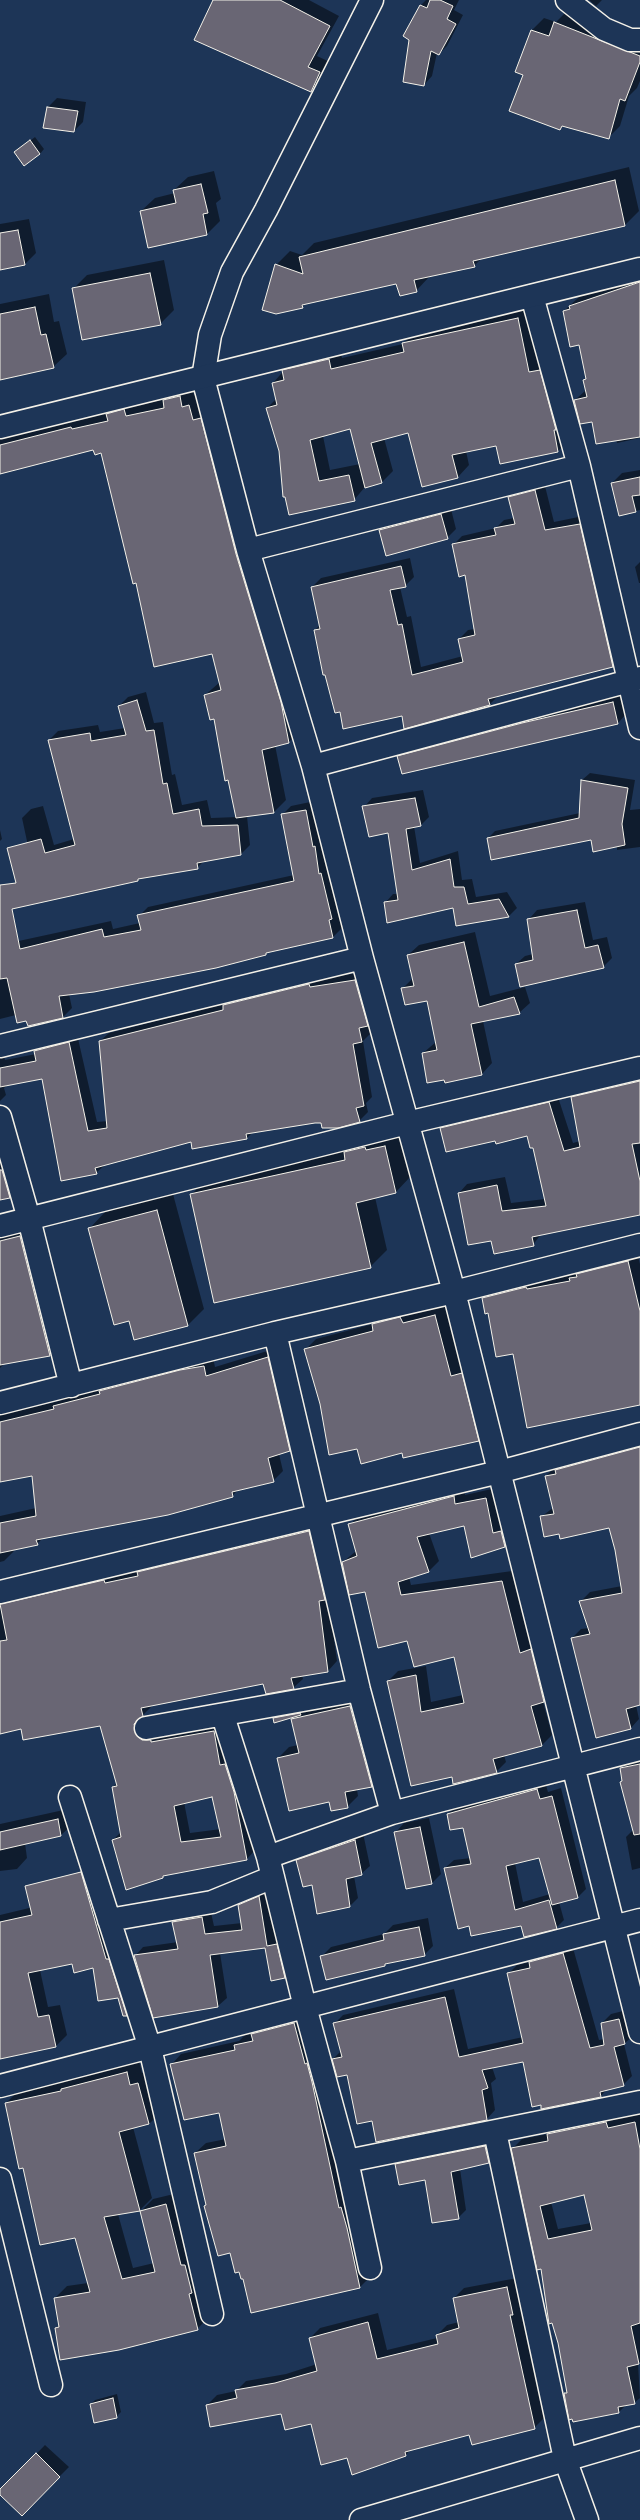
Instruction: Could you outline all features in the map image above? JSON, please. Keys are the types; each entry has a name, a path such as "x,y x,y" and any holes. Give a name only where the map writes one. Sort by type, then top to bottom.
{"street":[{"path":"372,0 266,210 232,272 210,335 203,378 248,550 313,766 406,1123 454,1292 612,1926 640,2032"},
{"path":"566,0 604,29 630,40 640,40"},
{"path":"0,427 640,269"},
{"path":"532,296 579,466 634,679 640,728"},
{"path":"248,550 579,466"},
{"path":"313,766 634,679"},
{"path":"0,1046 362,958"},
{"path":"0,1226 406,1123 640,1068"},
{"path":"0,1117 29,1219 71,1386"},
{"path":"0,1403 275,1333 454,1292 640,1245"},
{"path":"275,1333 319,1514 359,1690 392,1813"},
{"path":"0,1592 498,1472 640,1434"},
{"path":"146,1728 223,1716 359,1690"},
{"path":"223,1716 271,1867 305,2007 347,2161 370,2268"},
{"path":"109,1920 212,1902 271,1867 392,1813 640,1749"},
{"path":"70,1797 150,2048 212,2314"},
{"path":"0,2086 612,1926 640,1920"},
{"path":"347,2161 640,2102"},
{"path":"495,2132 565,2459 587,2520"},
{"path":"0,2179 51,2385"},
{"path":"361,2520 640,2438"}],"building":[{"path":"213,0 280,0 330,26 308,67 320,72 311,92 194,40"},
{"path":"430,0 440,0 453,6 447,19 456,24 439,55 431,51 424,86 403,82 409,40 403,36 420,5 427,8"},
{"path":"554,22 640,56 640,62 625,101 620,99 609,139 562,126 560,130 509,111 523,75 515,72 531,30 549,36"},
{"path":"47,107 78,111 74,132 43,128"},
{"path":"30,140 40,154 24,166 14,152"},
{"path":"615,180 625,226 473,261 475,267 414,280 417,292 400,296 396,284 302,305 303,308 276,314 262,310 275,264 303,274 299,257"},
{"path":"201,184 208,213 203,214 207,235 148,248 140,211 176,203 173,190"},
{"path":"18,230 25,265 0,270 0,233"},
{"path":"150,273 161,325 82,340 72,288"},
{"path":"640,282 640,437 596,444 592,422 580,424 574,400 587,397 583,380 586,379 579,345 570,347 563,311 570,309 569,306"},
{"path":"35,307 41,335 46,334 54,368 0,380 0,314"},
{"path":"518,318 529,372 540,370 556,430 554,430 558,452 500,464 496,446 452,455 458,478 422,487 408,433 371,443 382,483 365,488 350,429 310,440 319,481 349,475 355,501 289,515 285,497 283,497 279,451 266,408 277,405 272,383 284,380 282,370 329,359 331,369 404,352 402,343"},
{"path":"180,396 182,407 189,405 193,420 201,418 236,554 281,702 289,743 262,750 274,813 236,818 228,780 225,781 214,719 210,720 204,695 221,690 212,654 154,667 136,583 133,584 101,453 95,455 93,450 0,474 0,445 71,427 72,429 108,421 106,414 124,409 126,416 164,408 163,400"},
{"path":"640,477 640,495 632,496 636,512 619,516 611,483"},
{"path":"535,490 545,530 580,524 613,667 488,699 490,705 404,729 402,716 343,729 340,712 335,713 325,675 323,675 314,630 320,629 311,587 401,566 406,587 390,590 398,625 402,624 412,675 463,662 458,639 475,635 465,575 459,577 452,544 496,535 494,528 515,524 508,497"},
{"path":"441,514 448,539 386,556 379,530"},
{"path":"137,700 146,731 154,730 163,784 167,783 173,814 199,809 202,826 238,825 241,855 197,863 198,869 138,879 138,881 12,909 20,949 102,929 104,937 141,930 137,915 294,881 281,814 306,810 313,847 315,846 319,874 321,873 332,919 329,920 333,938 266,953 266,955 216,968 94,992 59,996 63,1018 28,1026 26,1021 17,1023 7,978 0,979 0,885 16,883 7,848 41,839 45,853 75,845 48,740 90,733 91,741 126,735 118,706"},
{"path":"613,702 618,724 402,774 397,756 522,723"},
{"path":"581,780 628,788 622,824 625,845 593,852 591,840 491,860 487,838 579,818"},
{"path":"415,798 421,826 406,829 412,870 450,859 454,887 464,887 468,904 499,899 509,917 456,926 453,908 387,923 384,902 398,900 388,833 369,837 362,806"},
{"path":"577,910 585,948 598,945 604,968 520,987 515,964 533,960 527,919"},
{"path":"464,942 479,1007 514,997 520,1014 471,1024 482,1075 445,1083 444,1080 427,1083 422,1053 437,1050 427,1001 405,1005 401,988 414,986 407,955"},
{"path":"355,980 368,1026 359,1028 362,1042 353,1044 364,1106 356,1108 360,1122 338,1128 322,1128 321,1123 315,1123 246,1134 247,1139 192,1149 191,1142 95,1168 97,1174 61,1181 42,1079 0,1087 0,1068 36,1061 34,1051 69,1042 88,1131 107,1128 99,1041 223,1010 223,1005 309,984 310,987"},
{"path":"640,1081 640,1143 632,1144 640,1181 640,1215 532,1237 534,1246 494,1254 491,1241 468,1245 458,1193 497,1185 502,1211 546,1206 533,1148 530,1148 527,1136 496,1144 495,1141 446,1152 440,1128 549,1102 564,1151 580,1147 571,1097"},
{"path":"385,1146 396,1193 356,1203 371,1268 214,1303 190,1194 345,1160 344,1152 365,1147 366,1150"},
{"path":"0,1170 2,1170 10,1198 0,1200"},
{"path":"157,1210 188,1326 134,1340 129,1321 114,1325 88,1228"},
{"path":"20,1236 50,1356 0,1365 0,1241"},
{"path":"628,1261 640,1311 640,1405 527,1428 513,1354 496,1357 488,1313 485,1314 482,1298 526,1287 527,1289 570,1281 569,1278 577,1277 576,1274"},
{"path":"435,1315 451,1376 462,1373 479,1441 403,1458 402,1453 361,1464 357,1449 329,1455 320,1404 304,1349 373,1331 372,1324 400,1317 403,1323"},
{"path":"268,1357 290,1451 268,1458 274,1482 232,1492 233,1497 168,1515 36,1540 38,1545 0,1553 0,1523 36,1516 32,1476 0,1482 0,1422 54,1409 53,1406 100,1394 99,1391 180,1370 204,1366 206,1376"},
{"path":"640,1447 640,1705 626,1709 631,1729 596,1738 571,1638 590,1634 579,1601 622,1593 615,1550 609,1528 560,1539 559,1534 544,1537 540,1516 554,1514 545,1476 556,1474 555,1470"},
{"path":"454,1496 455,1504 486,1498 493,1533 501,1531 505,1547 471,1558 464,1526 417,1537 429,1572 398,1582 401,1595 502,1581 520,1653 531,1649 544,1702 531,1706 542,1746 493,1759 497,1773 453,1784 452,1777 411,1786 387,1681 416,1675 421,1712 464,1703 454,1657 414,1667 407,1641 378,1648 365,1592 349,1595 342,1562 357,1556 348,1524"},
{"path":"309,1531 325,1600 319,1601 328,1672 291,1678 294,1689 266,1694 263,1684 141,1708 143,1716 134,1724 137,1736 142,1740 151,1740 151,1742 214,1731 220,1765 225,1764 234,1792 247,1860 163,1876 163,1878 126,1890 112,1840 121,1837 112,1787 117,1786 100,1726 23,1740 21,1729 0,1734 0,1641 7,1640 0,1604 104,1580 105,1583 138,1576 137,1572","holes":["212,1797 221,1837 181,1842 174,1806"]},
{"path":"350,1706 372,1787 345,1792 348,1808 331,1811 329,1802 289,1811 277,1758 299,1753 291,1719"},
{"path":"300,1713 301,1715 274,1723 273,1718"},
{"path":"640,1764 640,1834 634,1835 620,1782 622,1781 620,1768"},
{"path":"537,1789 540,1799 552,1796 578,1898 552,1905 539,1858 506,1866 515,1910 549,1900 557,1929 524,1937 521,1926 471,1936 469,1926 458,1929 444,1868 471,1864 463,1828 450,1830 447,1814"},
{"path":"58,1819 61,1836 0,1850 0,1832"},
{"path":"420,1827 432,1884 406,1889 394,1832"},
{"path":"355,1840 362,1875 346,1879 350,1907 317,1914 312,1885 303,1887 296,1860"},
{"path":"81,1872 106,1959 109,1959 127,2016 123,2016 118,1998 98,2001 93,1968 74,1973 72,1964 28,1973 38,2017 49,2015 56,2047 0,2059 0,1922 32,1915 25,1886"},
{"path":"259,1896 267,1946 277,1944 285,1978 271,1981 265,1948 210,1955 218,2007 153,2018 134,1955 178,1949 172,1922 202,1917 205,1934 242,1930 238,1905"},
{"path":"419,1927 425,1956 385,1964 385,1966 326,1980 320,1956 384,1940 383,1934"},
{"path":"563,1953 590,2048 604,2045 601,2023 619,2019 625,2044 614,2047 624,2086 600,2092 601,2097 541,2109 541,2105 532,2107 523,2062 482,2070 488,2088 482,2090 487,2120 376,2142 372,2121 357,2124 347,2075 337,2077 332,2059 342,2057 333,2023 445,1997 459,2057 523,2043 507,1973 530,1968 529,1962"},
{"path":"294,2023 305,2064 307,2063 312,2082 339,2208 341,2207 347,2228 360,2288 251,2313 243,2279 241,2279 239,2272 235,2273 230,2253 218,2256 204,2206 206,2205 194,2153 226,2146 219,2113 184,2120 170,2064 235,2050 234,2045 253,2041 251,2034"},
{"path":"127,2072 130,2085 138,2083 149,2124 119,2132 140,2211 166,2204 181,2265 185,2265 192,2293 189,2294 198,2330 119,2350 60,2360 55,2328 59,2327 54,2298 90,2292 75,2238 40,2245 23,2168 19,2169 5,2103 61,2091 61,2089","holes":["140,2211 155,2272 122,2279 104,2217"]},
{"path":"606,2122 608,2128 635,2122 640,2149 640,2323 631,2326 639,2364 627,2367 635,2404 618,2407 619,2413 573,2422 572,2419 569,2420 564,2393 567,2393 558,2343 552,2323 549,2324 541,2269 537,2270 511,2148 548,2141 547,2134","holes":["584,2195 592,2230 548,2239 540,2206"]},
{"path":"485,2146 489,2163 451,2172 459,2219 432,2223 425,2180 399,2185 395,2164"},
{"path":"507,2287 513,2315 510,2315 535,2429 472,2445 469,2435 405,2452 406,2456 352,2475 347,2458 321,2465 311,2424 285,2430 281,2414 210,2427 206,2405 237,2398 235,2390 275,2383 317,2371 309,2338 368,2322 377,2359 438,2344 436,2335 459,2328 453,2298"},
{"path":"113,2398 117,2418 94,2423 90,2404"},
{"path":"36,2453 60,2477 22,2516 0,2495 0,2489"}]}
